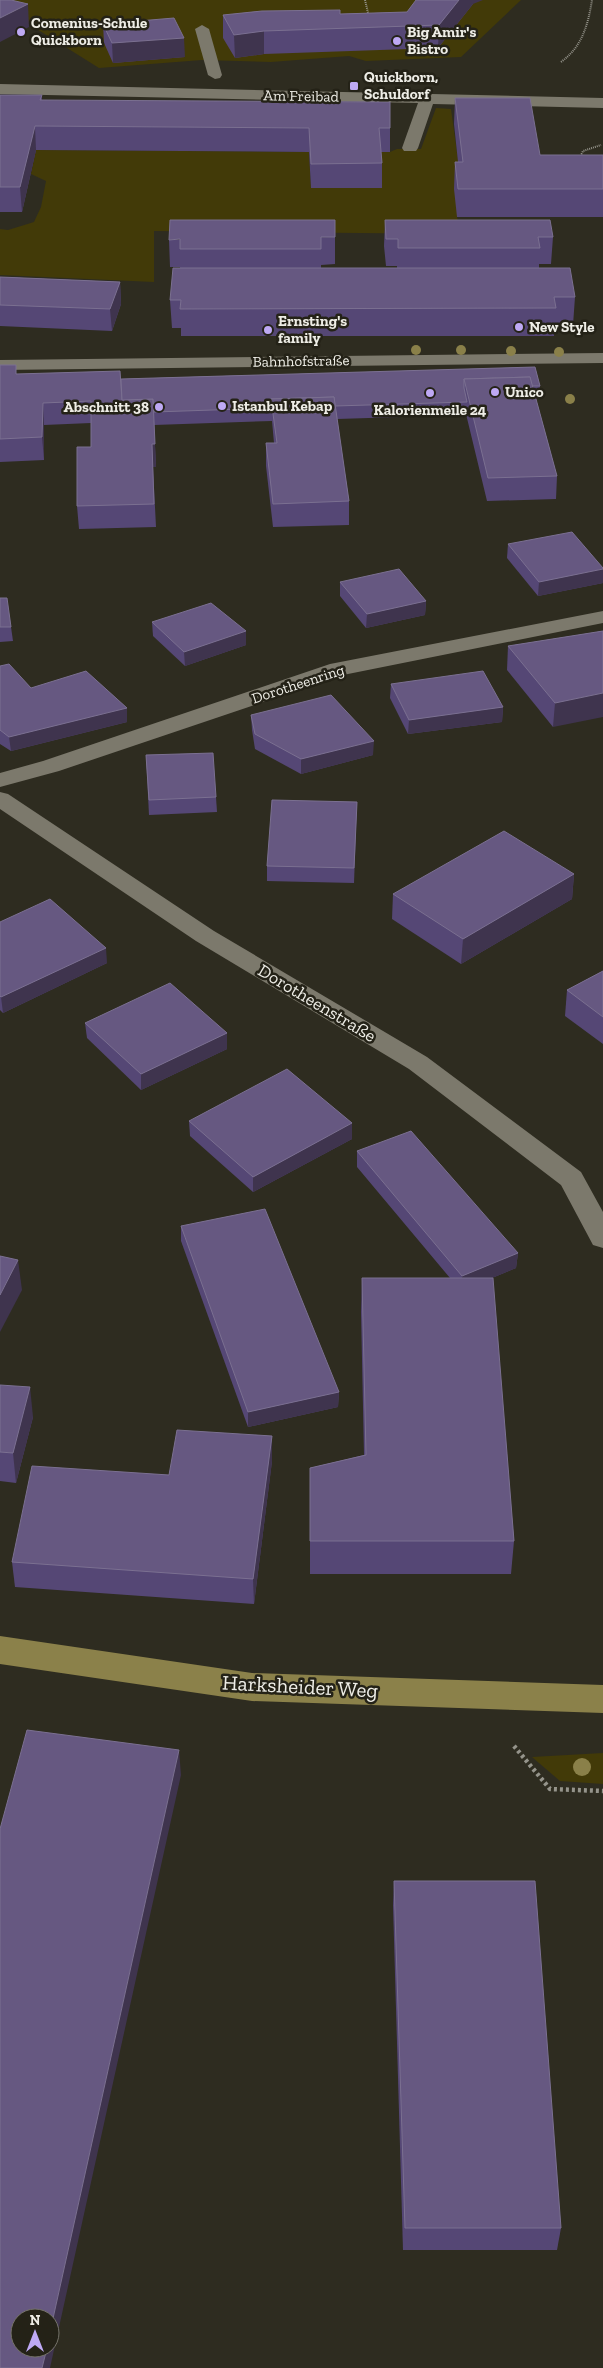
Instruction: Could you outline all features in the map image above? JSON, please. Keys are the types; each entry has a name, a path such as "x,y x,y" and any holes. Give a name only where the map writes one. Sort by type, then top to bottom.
{"main road":[{"name":"Harksheider Weg","path":"0,1650 252,1687 603,1699"}],"street":[{"path":"202,29 215,75"},
{"name":"Am Freibad","path":"0,89 603,103"},
{"path":"410,148 427,99"},
{"name":"Bahnhofstraße","path":"0,365 603,358"},
{"name":"Dorotheenring","path":"0,780 51,766 338,669 603,617"},
{"name":"Dorotheenstraße","path":"0,799 205,936 418,1063 572,1180 603,1238"}],"path":[{"path":"365,0 370,22"},
{"path":"560,62 568,57 588,26 592,0"},
{"path":"581,165 588,161 581,155 583,151 603,145"},
{"path":"514,1746 550,1789 603,1792"}],"shaded area":[{"path":"0,0 521,0 461,57 366,61 349,56 271,62 202,60 99,68 0,6"},
{"path":"436,108 451,109 462,189 457,217 462,234 154,231 154,282 0,275 0,229 8,230 34,222 41,207 46,181 31,174 36,150 309,152 311,188 378,152 390,152 397,149 421,149"},
{"path":"603,1753 603,1784 560,1781 532,1757"}],"building":[{"path":"0,0 11,0 28,4 0,18"},
{"path":"416,0 459,0 439,25 264,31 234,35 223,15 262,11 340,10 340,14 407,12"},
{"path":"174,18 184,38 112,43 103,24"},
{"path":"0,95 42,95 40,100 390,102 390,128 379,128 382,163 311,164 309,128 35,126 20,187 0,187"},
{"path":"455,98 530,98 540,155 603,155 603,189 458,189 455,162 463,162"},
{"path":"170,220 335,220 335,237 321,237 321,249 180,249 180,239 169,240"},
{"path":"385,220 550,220 553,237 538,237 540,248 398,248 398,239 386,239"},
{"path":"173,268 570,268 575,297 554,297 556,308 180,309 181,300 170,300"},
{"path":"0,277 120,282 110,309 0,305"},
{"path":"0,365 16,365 16,374 120,371 122,400 153,399 155,444 152,444 154,504 77,506 77,447 91,447 91,401 43,403 42,437 0,439"},
{"path":"535,367 540,386 532,386 530,377 464,379 467,402 335,406 334,397 271,399 272,408 154,412 153,399 122,400 121,379"},
{"path":"530,377 557,476 488,478 464,379"},
{"path":"334,397 349,501 273,504 266,443 277,443 271,399"},
{"path":"572,532 603,569 539,582 508,544"},
{"path":"399,569 426,601 367,614 340,582"},
{"path":"0,598 7,598 11,627 0,627"},
{"path":"211,603 246,631 184,652 152,622"},
{"path":"603,631 603,693 555,703 508,646"},
{"path":"9,664 31,688 86,671 127,708 9,737 0,730 0,666"},
{"path":"483,671 503,707 409,720 391,684"},
{"path":"331,695 374,741 301,759 255,734 251,715"},
{"path":"213,753 216,797 149,800 146,755"},
{"path":"272,800 357,802 354,868 267,866"},
{"path":"504,831 574,874 463,939 393,894"},
{"path":"50,899 106,948 1,997 0,922"},
{"path":"603,971 603,1017 567,990"},
{"path":"170,983 227,1033 141,1074 85,1023"},
{"path":"287,1069 352,1123 253,1177 189,1121"},
{"path":"411,1131 518,1253 462,1276 357,1151"},
{"path":"265,1209 339,1392 248,1412 181,1226"},
{"path":"0,1256 18,1260 0,1295"},
{"path":"362,1278 493,1278 514,1541 310,1541 310,1468 366,1455"},
{"path":"0,1385 30,1387 13,1453 0,1452"},
{"path":"177,1430 272,1436 253,1579 12,1562 32,1466 169,1475"},
{"path":"27,1730 179,1750 55,2308 10,2308 10,2358 44,2358 42,2368 0,2368 0,1829"},
{"path":"394,1881 535,1881 561,2228 405,2228"}],"place":[{"name":"Comenius-Schule Quickborn","path":"21,32"},
{"name":"Big Amir's Bistro","path":"397,41"},
{"name":"Quickborn, Schuldorf","path":"354,86"},
{"name":"New Style","path":"519,327"},
{"name":"Ernsting's family","path":"268,330"},
{"name":"Unico","path":"495,392"},
{"name":"Kalorienmeile 24","path":"430,393"},
{"name":"Istanbul Kebap","path":"222,406"},
{"name":"Abschnitt 38","path":"159,407"}]}
